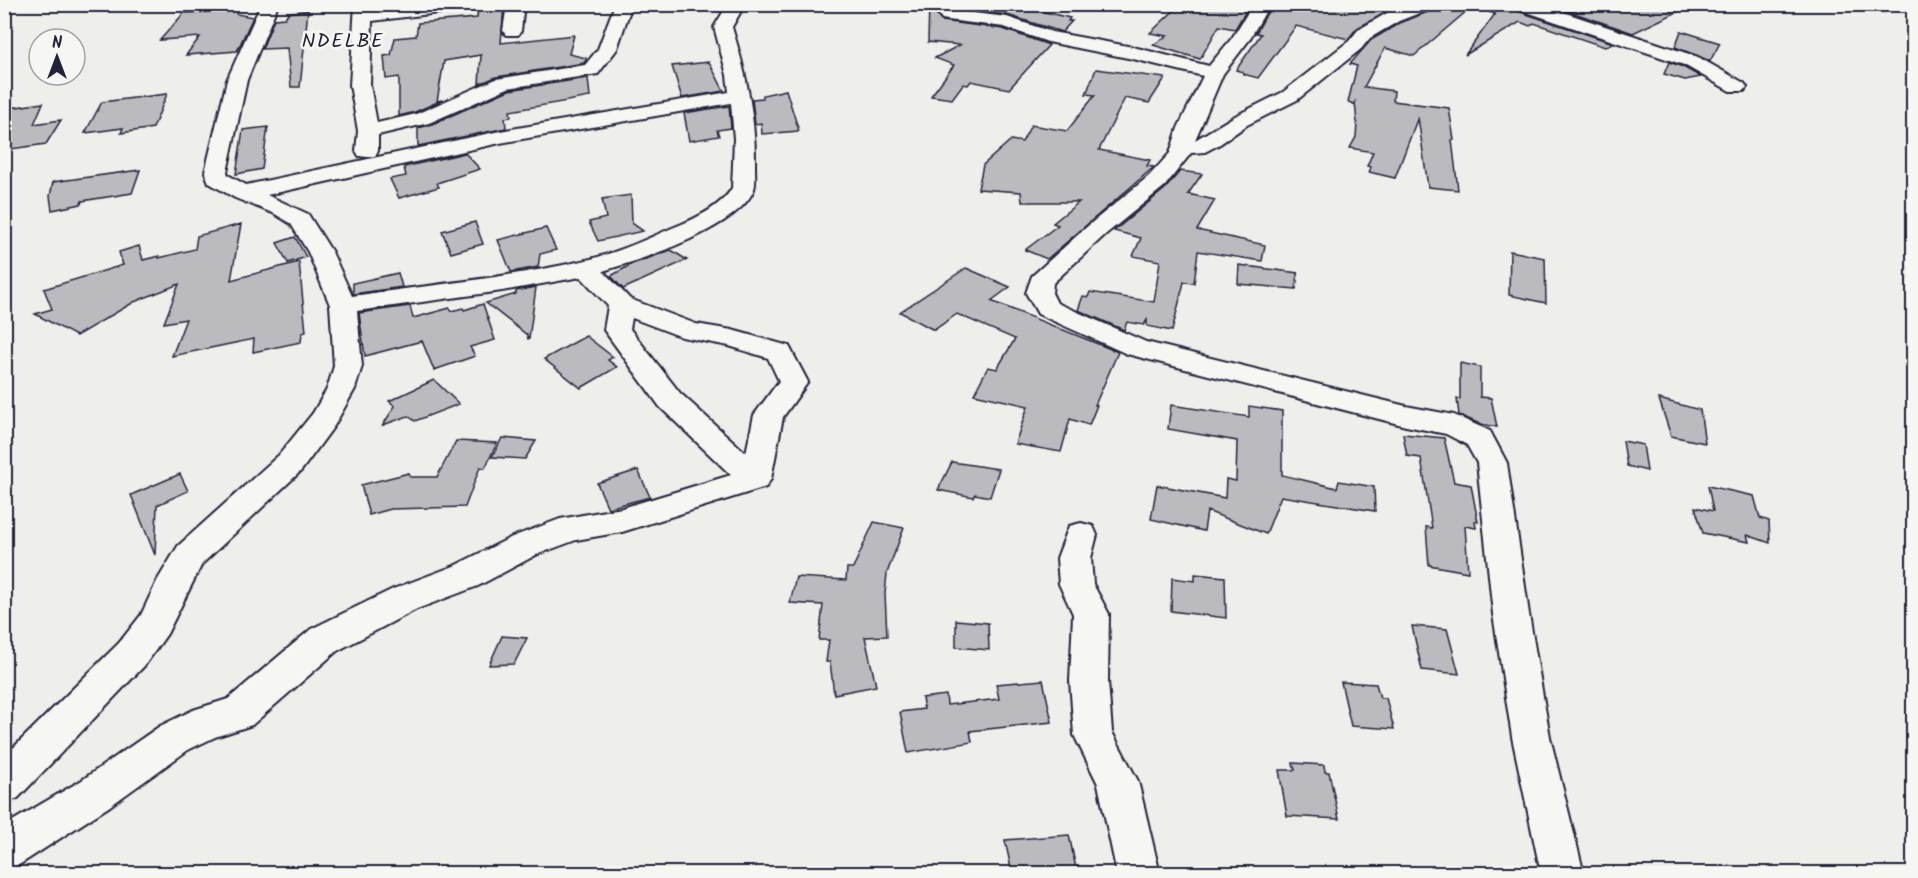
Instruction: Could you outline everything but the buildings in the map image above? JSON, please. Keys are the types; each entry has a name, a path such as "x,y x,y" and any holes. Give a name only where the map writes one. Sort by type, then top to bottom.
{"street":[{"path":"4,785 132,654 154,624 190,555 290,463 324,419 341,389 348,366 343,305 320,252 300,219 283,209 243,193 217,178 216,172 237,80 270,4"},
{"path":"367,166 368,131 360,85 364,11 472,4"},
{"path":"512,31 516,4"},
{"path":"368,131 422,119 503,83 591,70 597,66 611,41 624,4"},
{"path":"343,305 502,283 587,268 633,254 698,226 722,212 737,199 743,188 745,139 737,75 723,27 737,4"},
{"path":"966,4 948,15 1007,22 1048,37 1133,53 1214,73"},
{"path":"1262,4 1214,73 1188,128 1180,154 1157,182 1098,229 1041,281 1039,292 1047,308 1137,348 1406,416 1454,425 1479,438 1492,463 1511,614 1530,726 1563,873"},
{"path":"1182,147 1197,147 1213,140 1240,120 1290,96 1355,45 1364,34 1393,17 1426,4"},
{"path":"1521,4 1691,61 1737,87"},
{"path":"243,193 500,137 738,96"},
{"path":"587,268 621,305 691,331 732,338 779,352 794,382 769,415 755,479"},
{"path":"621,305 617,330 670,400 755,479"},
{"path":"4,850 96,793 174,738 207,722 239,713 324,640 405,599 466,576 524,546 572,528 622,520 755,479"},
{"path":"1081,535 1074,558 1076,584 1091,614 1089,681 1093,735 1118,781 1135,865 1139,873"}],"district":[{"name":"NDELBE","path":"343,42"}]}
